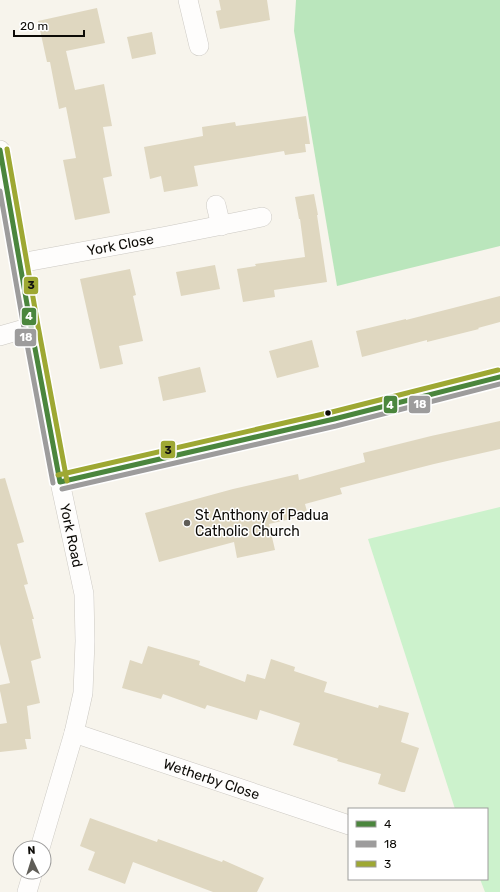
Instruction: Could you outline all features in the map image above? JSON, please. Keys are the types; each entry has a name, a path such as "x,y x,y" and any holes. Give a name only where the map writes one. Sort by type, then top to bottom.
{"street":[{"path":"188,0 199,46"},
{"name":"York Road","path":"0,150 60,482 84,594 85,641 83,693 74,733 42,840"},
{"path":"216,205 221,226"},
{"name":"York Close","path":"20,263 262,217"},
{"path":"0,336 31,327"},
{"path":"60,482 334,419 500,377"},
{"name":"Wetherby Close","path":"74,733 348,825"},
{"path":"26,892 30,880"}],"green space":[{"path":"296,0 500,0 500,246 337,286 294,31"},
{"path":"500,507 500,892 485,892 480,880 488,880 488,808 455,808 368,539"}],"building":[{"path":"219,0 267,0 270,20 220,29 216,11 221,10"},
{"path":"97,8 105,43 66,51 75,90 104,84 112,126 103,127 112,176 103,178 110,213 75,220 63,160 76,158 66,107 59,109 50,62 47,62 38,21"},
{"path":"152,32 156,54 132,59 127,37"},
{"path":"306,116 310,144 305,144 306,152 285,155 284,151 194,166 198,186 164,192 161,176 150,179 144,147 203,136 202,127 235,122 236,126"},
{"path":"314,194 327,282 274,290 275,297 243,302 237,269 256,266 255,264 305,257 300,219 295,197"},
{"path":"215,265 220,289 181,296 176,272"},
{"path":"130,269 136,295 133,296 143,341 119,346 123,364 100,369 80,279"},
{"path":"500,296 500,322 478,328 479,329 427,342 427,340 362,357 356,331"},
{"path":"312,340 319,367 277,378 269,351"},
{"path":"200,367 206,392 163,401 158,377"},
{"path":"500,421 500,449 340,488 342,494 305,504 308,515 269,524 275,550 237,558 234,542 159,562 145,513 233,489 298,474 299,480 365,462 363,453"},
{"path":"5,478 24,542 17,544 28,584 24,585 34,619 32,619 41,658 31,661 40,703 27,706 31,739 25,739 27,749 0,752 0,724 7,723 0,685 10,683 0,644 0,479"},
{"path":"148,646 200,661 199,665 245,682 247,674 265,679 271,659 295,667 294,671 327,682 324,692 378,708 379,705 409,713 401,742 419,748 405,792 378,784 381,774 337,761 338,759 293,745 300,723 260,710 257,720 207,705 205,709 163,694 161,699 122,688 130,660 142,664"},
{"path":"90,818 157,842 158,839 222,862 223,860 264,878 257,892 213,892 133,862 125,884 88,870 95,852 80,846"}],"transit line":[{"name":"3","path":"7,149 67,481"},
{"name":"4","path":"0,150 60,482"},
{"name":"18","path":"0,191 53,483"},
{"name":"3","path":"58,475 332,412 498,370"},
{"name":"4","path":"60,482 334,419 500,377"},
{"name":"18","path":"62,489 336,426 500,384"}],"place":[{"name":"St Anthony of Padua Catholic Church","path":"187,523"}]}
